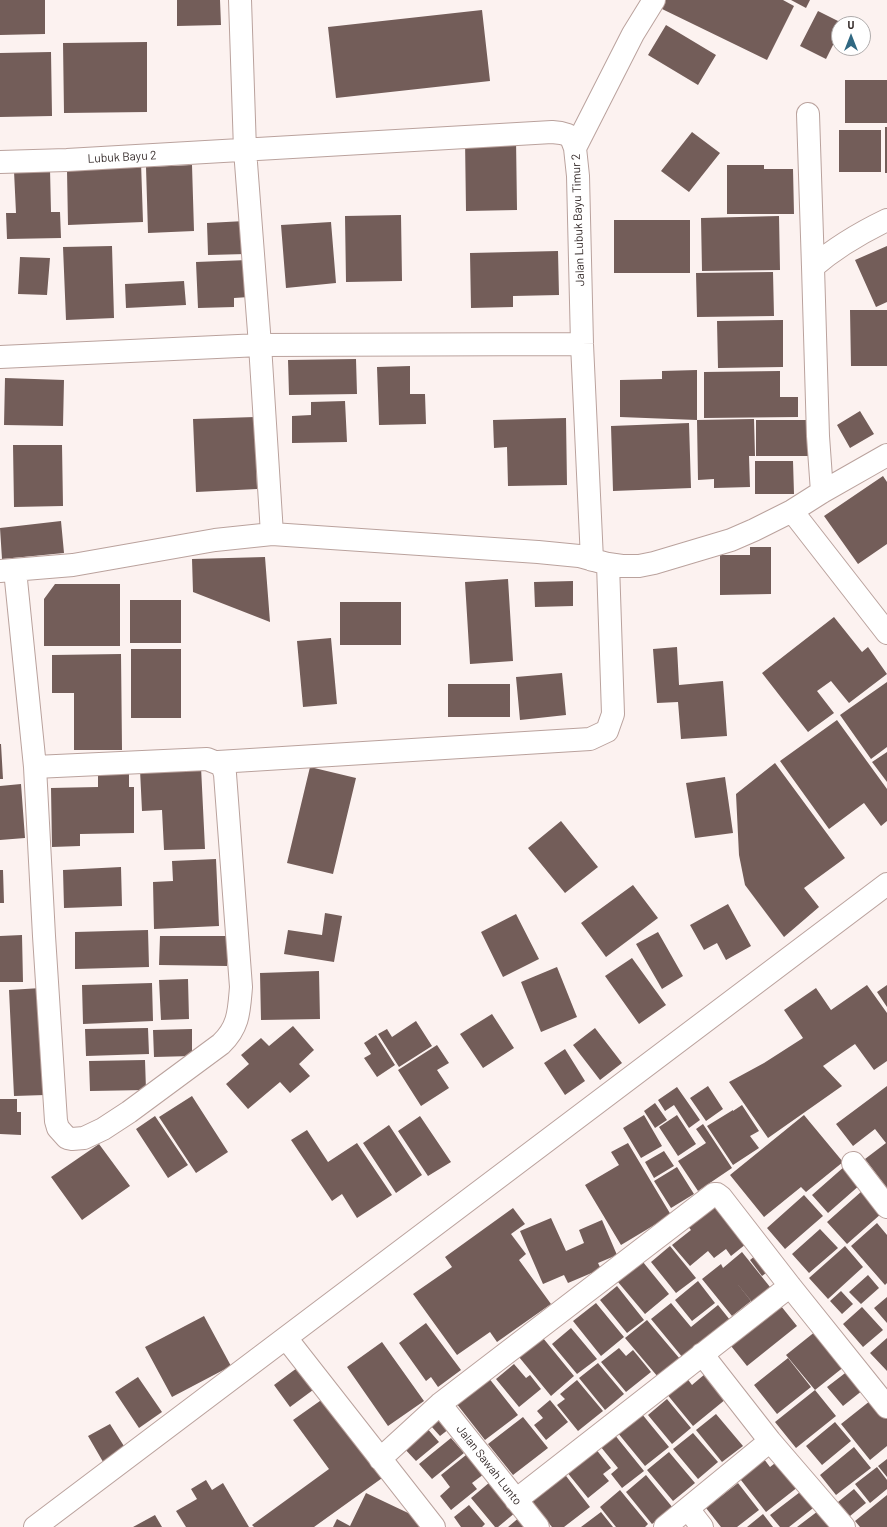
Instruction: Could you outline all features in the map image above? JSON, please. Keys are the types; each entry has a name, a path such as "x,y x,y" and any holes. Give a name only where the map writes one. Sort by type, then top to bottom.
{"street":[{"path":"240,0 245,150 260,345 272,534"},
{"path":"575,148 633,34 654,0"},
{"path":"808,114 818,436 822,492"},
{"name":"Jalan Lubuk Bayu Timur 2","path":"35,767 207,759 218,762 590,739 607,731 613,714 582,344 578,176 575,148 572,140 568,135 552,132 245,150"},
{"name":"Lubuk Bayu 2","path":"0,162 66,160 245,150"},
{"path":"813,267 845,242 887,220"},
{"path":"0,357 260,345 582,344"},
{"path":"218,762 224,768 225,774 241,987 238,1017 234,1028 230,1036 221,1044 129,1112 103,1129 84,1138 66,1138 58,1128 56,1121 35,767 8,570 73,565 214,540 272,534 538,552 579,556 600,562 639,566 731,540 754,530 792,511 887,455"},
{"path":"792,511 887,633"},
{"path":"35,1527 887,884"},
{"path":"853,1163 887,1207"},
{"path":"380,1459 440,1404 712,1195 717,1194 721,1197 887,1407"},
{"path":"516,1500 790,1286"},
{"path":"286,1338 434,1527"},
{"path":"702,1354 770,1441 844,1527"},
{"name":"Jalan Sawah Lunto","path":"440,1404 538,1527"},
{"path":"665,1527 770,1441"},
{"path":"688,1509 702,1527"}],"building":[{"path":"0,0 45,0 45,34 0,35"},
{"path":"177,0 220,0 221,25 177,26"},
{"path":"664,0 783,0 794,6 767,60 660,8"},
{"path":"791,0 810,0 806,8"},
{"path":"482,10 490,81 336,98 328,27"},
{"path":"818,11 831,18 831,49 826,59 800,46"},
{"path":"666,25 716,55 698,85 648,55"},
{"path":"147,42 147,112 64,113 63,43"},
{"path":"51,52 52,116 0,117 0,53"},
{"path":"845,80 887,80 887,123 845,123"},
{"path":"885,127 887,127 887,173 885,173"},
{"path":"839,130 881,130 881,172 839,172"},
{"path":"692,132 720,153 689,192 661,171"},
{"path":"516,138 517,210 466,211 465,139"},
{"path":"141,162 143,222 68,225 67,170"},
{"path":"192,165 194,231 148,233 146,167"},
{"path":"727,165 764,165 764,169 793,169 794,214 727,214"},
{"path":"50,169 51,212 60,212 61,238 7,239 6,213 16,213 14,171"},
{"path":"401,215 402,281 346,282 345,216"},
{"path":"779,216 780,270 702,271 701,218"},
{"path":"614,220 690,220 690,273 614,273"},
{"path":"245,221 246,254 208,255 207,223"},
{"path":"331,222 336,283 286,288 281,225"},
{"path":"112,246 114,318 66,320 63,247"},
{"path":"887,246 887,302 876,307 855,260"},
{"path":"558,251 559,295 513,296 513,307 471,308 470,253"},
{"path":"20,257 50,258 47,295 18,294"},
{"path":"248,260 249,297 234,298 234,307 198,308 196,262"},
{"path":"773,272 774,316 697,317 696,273"},
{"path":"184,281 186,305 126,308 125,284"},
{"path":"850,310 887,310 887,366 851,366"},
{"path":"783,320 783,367 718,368 717,321"},
{"path":"356,359 357,394 289,395 288,360"},
{"path":"410,366 410,394 425,394 426,424 379,425 377,367"},
{"path":"697,370 697,420 620,417 620,380 662,379 662,371"},
{"path":"780,371 780,397 798,397 798,417 704,418 704,372"},
{"path":"5,378 64,380 63,426 4,425"},
{"path":"345,401 347,442 292,443 292,416 311,415 311,402"},
{"path":"860,411 874,434 850,448 837,425"},
{"path":"255,417 257,489 196,492 193,419"},
{"path":"566,418 567,485 508,486 507,447 494,448 493,420"},
{"path":"754,419 755,456 749,456 750,487 714,488 714,479 698,480 697,420"},
{"path":"756,420 813,420 814,456 756,456"},
{"path":"689,423 691,488 613,491 611,426"},
{"path":"13,445 62,445 63,506 14,507"},
{"path":"755,461 793,461 794,494 755,494"},
{"path":"883,476 887,482 887,544 858,564 824,516"},
{"path":"61,521 64,553 2,559 0,528"},
{"path":"750,547 771,547 771,594 720,595 720,555 750,555"},
{"path":"265,557 270,622 193,592 192,559"},
{"path":"508,579 513,661 470,664 465,582"},
{"path":"573,581 573,606 535,607 534,582"},
{"path":"55,584 120,584 120,646 44,646 44,599"},
{"path":"130,600 181,600 181,643 130,643"},
{"path":"340,602 401,602 401,645 340,645"},
{"path":"834,617 862,652 868,647 887,674 849,703 831,681 817,691 834,713 808,732 762,673"},
{"path":"331,638 337,704 303,707 297,641"},
{"path":"677,647 679,685 723,681 727,736 681,739 678,702 657,703 653,649"},
{"path":"131,649 181,649 181,718 131,718"},
{"path":"121,654 122,750 74,750 74,693 52,693 52,655"},
{"path":"562,673 566,715 520,720 516,677"},
{"path":"887,682 887,747 871,759 840,715"},
{"path":"448,684 510,684 510,717 448,717"},
{"path":"837,720 887,789 887,821 881,826 864,803 829,829 780,761"},
{"path":"1,744 3,779 0,779"},
{"path":"887,752 887,782 872,762"},
{"path":"775,763 845,858 804,888 819,907 784,937 745,885 739,855 736,794"},
{"path":"201,767 205,849 164,850 162,810 142,811 140,770"},
{"path":"310,767 356,778 333,874 287,863"},
{"path":"98,770 129,770 129,787 134,787 134,833 80,834 80,846 52,847 51,788 98,787"},
{"path":"725,777 733,833 695,838 686,783"},
{"path":"21,784 25,838 0,840 0,786"},
{"path":"561,821 598,867 565,893 528,848"},
{"path":"216,859 219,926 154,929 153,882 173,881 172,861"},
{"path":"121,867 122,906 64,908 63,870"},
{"path":"0,870 3,870 4,903 0,903"},
{"path":"633,885 658,918 606,957 581,923"},
{"path":"728,904 751,946 726,960 717,943 704,950 690,925"},
{"path":"325,913 342,916 334,962 284,954 288,930 322,935"},
{"path":"516,914 539,959 503,977 481,932"},
{"path":"148,930 149,967 75,969 75,932"},
{"path":"658,932 683,976 662,989 636,944"},
{"path":"22,935 23,982 0,982 0,936"},
{"path":"160,936 227,936 227,966 159,965"},
{"path":"632,958 666,1005 639,1024 605,976"},
{"path":"557,967 577,1017 541,1032 521,982"},
{"path":"319,971 320,1019 261,1020 260,973"},
{"path":"188,979 189,1019 161,1020 159,980"},
{"path":"152,983 153,1021 83,1024 82,985"},
{"path":"867,985 887,1013 887,1061 874,1070 855,1044 823,1066 842,1086 768,1138 729,1082 764,1063 803,1038 784,1010 816,988 831,1010"},
{"path":"887,985 887,1007 877,992"},
{"path":"41,988 45,1095 14,1096 9,990"},
{"path":"492,1014 514,1048 483,1068 460,1034"},
{"path":"416,1021 432,1046 399,1067 378,1034 387,1029 392,1037"},
{"path":"293,1026 314,1050 299,1064 310,1076 290,1093 280,1082 248,1109 226,1084 249,1064 241,1055 261,1038 269,1046"},
{"path":"148,1028 149,1054 86,1056 85,1029"},
{"path":"595,1028 622,1063 600,1080 573,1045"},
{"path":"192,1029 192,1056 154,1057 153,1030"},
{"path":"376,1035 395,1065 377,1077 364,1058 371,1054 364,1043"},
{"path":"437,1045 449,1063 437,1070 449,1088 421,1106 398,1070"},
{"path":"565,1049 585,1081 565,1095 544,1063"},
{"path":"145,1060 146,1090 90,1091 89,1061"},
{"path":"708,1086 723,1109 706,1121 690,1098"},
{"path":"887,1086 887,1188 865,1159 886,1143 875,1129 853,1146 836,1124"},
{"path":"677,1087 700,1120 689,1128 674,1105 665,1111 658,1100"},
{"path":"192,1096 228,1152 196,1173 159,1117"},
{"path":"0,1099 17,1099 17,1112 21,1112 21,1135 0,1134"},
{"path":"655,1103 667,1120 655,1128 644,1111"},
{"path":"742,1105 759,1131 750,1136 759,1148 733,1165 707,1126"},
{"path":"644,1115 662,1146 641,1158 623,1128"},
{"path":"677,1115 696,1144 678,1156 659,1127"},
{"path":"804,1115 843,1162 806,1192 801,1187 764,1217 730,1175"},
{"path":"155,1116 188,1165 168,1178 136,1129"},
{"path":"420,1116 451,1162 428,1176 398,1131"},
{"path":"703,1124 732,1168 698,1191 678,1161 706,1143 696,1129"},
{"path":"389,1125 422,1175 396,1193 363,1143"},
{"path":"307,1130 328,1162 357,1143 392,1195 357,1218 342,1194 332,1201 291,1140"},
{"path":"628,1143 671,1215 621,1245 585,1185 619,1165 611,1152"},
{"path":"99,1144 130,1186 82,1220 51,1177"},
{"path":"664,1151 674,1166 654,1178 645,1162"},
{"path":"845,1166 861,1184 828,1213 812,1195"},
{"path":"677,1167 694,1194 671,1208 654,1181"},
{"path":"862,1191 882,1213 847,1244 827,1222"},
{"path":"804,1195 823,1216 785,1249 767,1228"},
{"path":"718,1199 751,1240 731,1256 726,1249 714,1258 708,1251 690,1266 672,1245 691,1230 686,1224"},
{"path":"513,1208 525,1224 511,1234 526,1254 519,1260 551,1304 497,1342 490,1332 457,1355 413,1294 452,1267 445,1257"},
{"path":"551,1218 566,1251 584,1243 579,1230 602,1220 617,1255 598,1263 601,1269 568,1283 564,1275 543,1284 520,1231"},
{"path":"877,1223 887,1235 887,1283 885,1285 851,1246"},
{"path":"820,1229 838,1248 809,1273 792,1254"},
{"path":"670,1246 696,1278 676,1293 651,1262"},
{"path":"845,1246 863,1267 828,1299 809,1278"},
{"path":"761,1251 774,1267 762,1276 750,1260"},
{"path":"742,1252 770,1287 752,1302 735,1281 751,1301 732,1316 702,1279 721,1264 723,1268"},
{"path":"643,1262 669,1294 645,1314 618,1282"},
{"path":"868,1275 879,1288 861,1304 849,1292"},
{"path":"698,1281 715,1303 692,1321 675,1300"},
{"path":"617,1286 644,1320 627,1333 600,1300"},
{"path":"841,1291 853,1304 842,1314 830,1301"},
{"path":"887,1297 887,1323 874,1308"},
{"path":"777,1301 797,1326 747,1366 727,1341"},
{"path":"596,1303 624,1337 601,1356 573,1321"},
{"path":"671,1303 691,1327 718,1305 730,1320 683,1358 651,1319"},
{"path":"862,1307 883,1330 863,1347 843,1324"},
{"path":"204,1316 231,1366 172,1397 145,1347"},
{"path":"647,1320 680,1359 658,1377 625,1338"},
{"path":"426,1323 461,1370 438,1387 431,1377 426,1381 399,1343"},
{"path":"821,1327 850,1362 815,1390 786,1355"},
{"path":"571,1328 597,1359 577,1374 552,1344"},
{"path":"543,1338 574,1376 551,1396 519,1357"},
{"path":"887,1338 887,1371 870,1353"},
{"path":"382,1342 424,1401 388,1426 347,1367"},
{"path":"619,1348 626,1356 633,1350 651,1372 626,1392 601,1362"},
{"path":"788,1358 811,1387 777,1414 754,1385"},
{"path":"598,1363 624,1394 605,1410 579,1378"},
{"path":"514,1364 526,1378 530,1375 541,1389 519,1407 496,1379"},
{"path":"853,1367 868,1386 843,1406 827,1387"},
{"path":"297,1368 313,1390 290,1407 274,1385"},
{"path":"705,1374 726,1399 693,1426 666,1393 686,1377 692,1385"},
{"path":"138,1377 162,1412 139,1428 115,1392"},
{"path":"488,1377 518,1415 485,1440 456,1403"},
{"path":"577,1380 603,1411 578,1431 557,1405 565,1399 560,1394"},
{"path":"815,1390 836,1416 796,1448 775,1422"},
{"path":"327,1396 385,1476 314,1527 254,1527 252,1525 329,1469 293,1420"},
{"path":"875,1397 887,1411 887,1446 870,1460 841,1424"},
{"path":"667,1399 691,1428 672,1444 648,1415"},
{"path":"550,1400 568,1422 546,1440 534,1425 543,1418 537,1411"},
{"path":"637,1408 669,1447 645,1466 613,1427"},
{"path":"716,1414 743,1446 722,1462 696,1430"},
{"path":"523,1417 548,1448 513,1475 488,1444"},
{"path":"440,1419 449,1429 440,1436 431,1426"},
{"path":"835,1422 851,1441 822,1465 806,1446"},
{"path":"110,1424 129,1454 106,1467 88,1436"},
{"path":"426,1427 439,1442 416,1461 403,1447"},
{"path":"610,1429 644,1471 622,1488 611,1474 618,1468 596,1441"},
{"path":"693,1433 718,1462 698,1479 673,1449"},
{"path":"451,1438 464,1453 432,1479 419,1464"},
{"path":"854,1447 871,1468 836,1495 820,1475"},
{"path":"595,1448 611,1468 603,1474 609,1481 588,1498 566,1471"},
{"path":"471,1451 488,1471 472,1483 477,1489 451,1510 440,1496 450,1487 441,1475"},
{"path":"669,1452 695,1483 673,1501 647,1470"},
{"path":"761,1455 770,1467 783,1457 803,1483 766,1512 737,1475"},
{"path":"887,1459 887,1477 878,1466"},
{"path":"877,1467 887,1480 887,1489 870,1503 855,1484"},
{"path":"563,1472 590,1507 564,1527 552,1527 529,1499"},
{"path":"646,1475 673,1508 652,1524 626,1492"},
{"path":"206,1480 212,1490 223,1483 249,1527 186,1527 176,1511 197,1499 191,1489"},
{"path":"490,1482 516,1512 498,1527 495,1527 471,1498"},
{"path":"738,1483 759,1510 737,1527 721,1527 706,1508"},
{"path":"804,1489 817,1505 789,1527 780,1527 770,1515"},
{"path":"854,1489 866,1503 850,1516 838,1502"},
{"path":"620,1490 648,1524 645,1527 616,1527 600,1507"},
{"path":"366,1493 425,1521 422,1527 333,1527 337,1519 350,1526"},
{"path":"887,1495 887,1527 860,1527 855,1521"},
{"path":"469,1505 485,1524 482,1527 461,1527 454,1517"},
{"path":"822,1508 837,1527 797,1527"},
{"path":"601,1512 613,1527 581,1527"},
{"path":"763,1514 773,1527 747,1527"},
{"path":"155,1515 162,1527 133,1527"},
{"path":"521,1516 531,1527 508,1527"}]}
